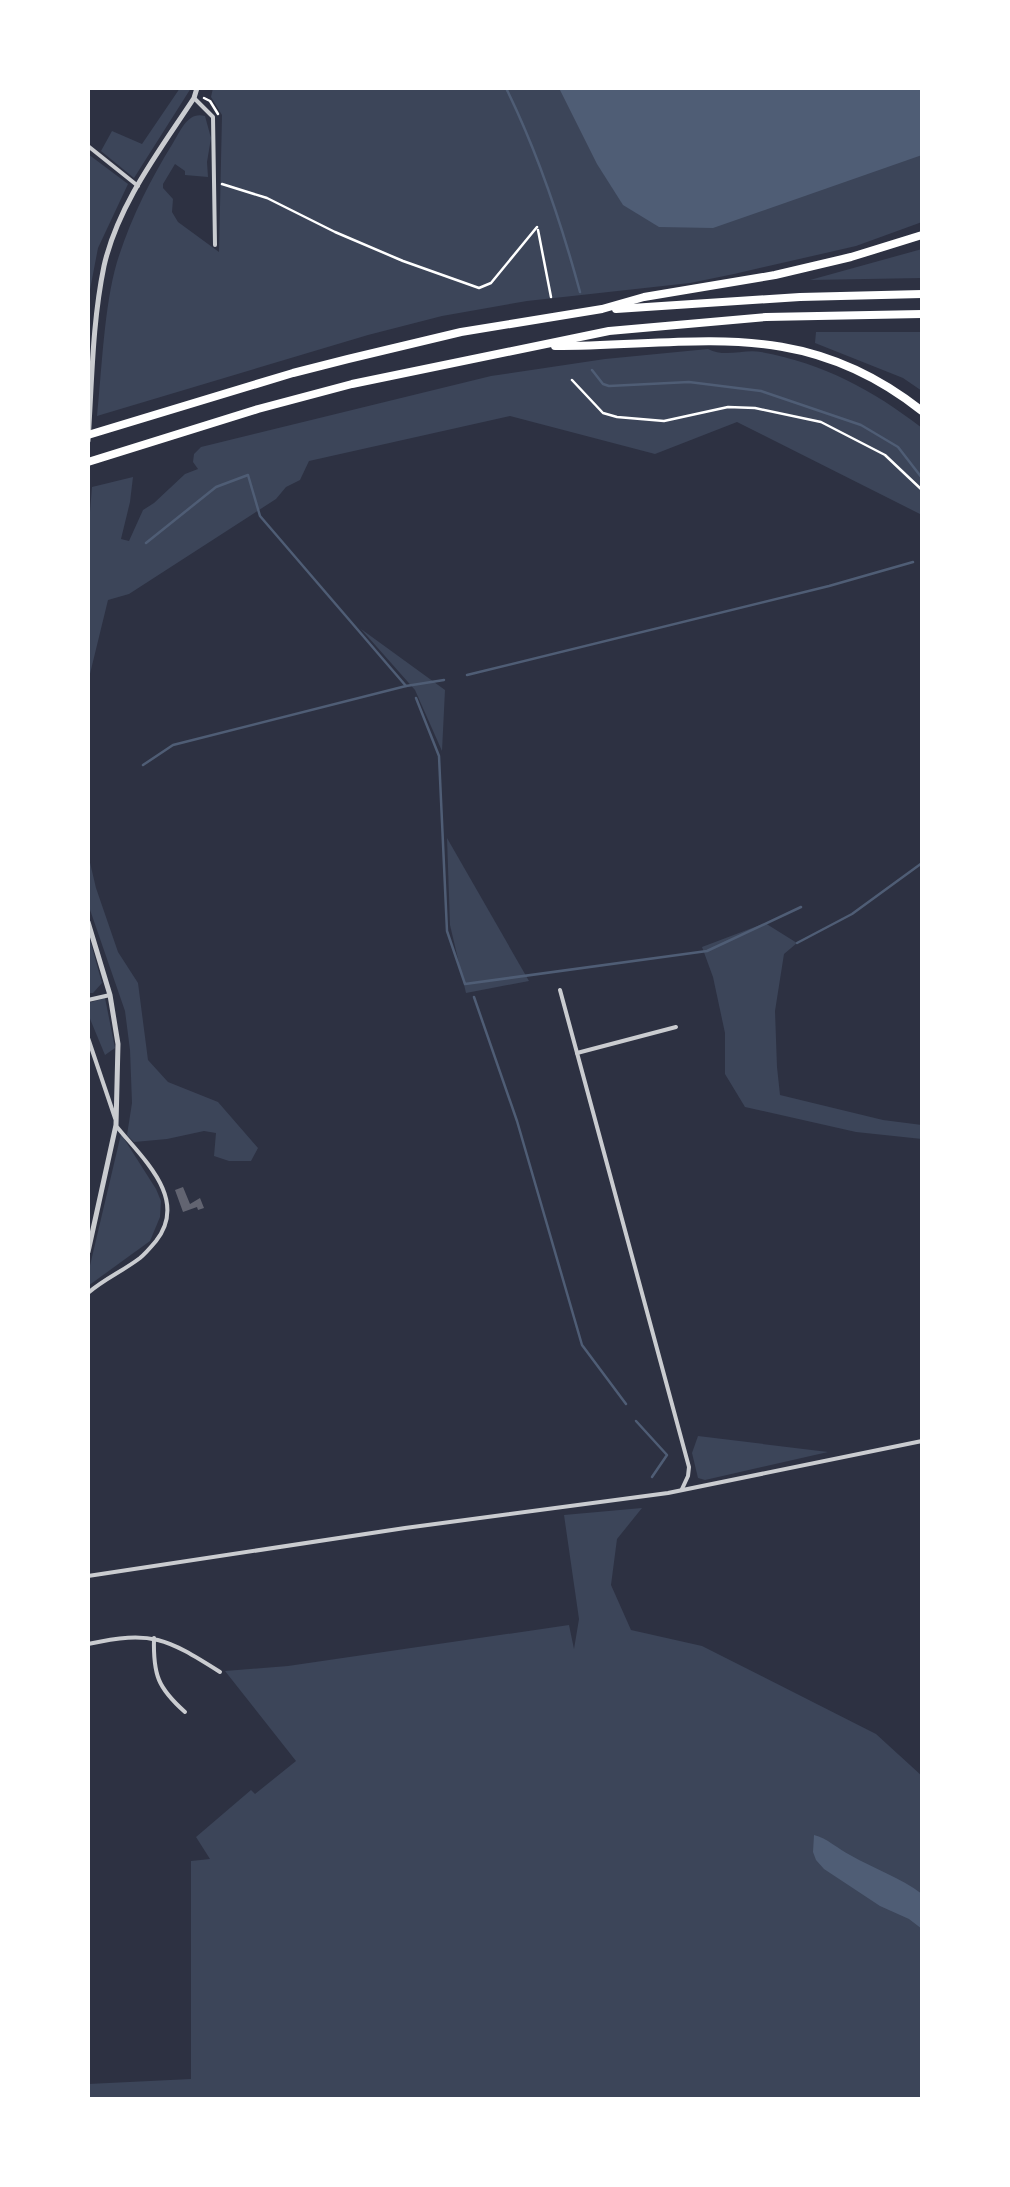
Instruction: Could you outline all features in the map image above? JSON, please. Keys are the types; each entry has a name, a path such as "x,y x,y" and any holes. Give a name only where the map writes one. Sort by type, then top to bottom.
{"highway":[{"path":"88,438 244,387 348,359 461,332 775,275 922,235"},
{"path":"602,309 800,296 922,294"},
{"path":"88,462 323,391 610,331 712,320 922,314"},
{"path":"541,346 707,340 774,344 854,368 922,410"}],"street":[{"path":"88,438 95,335 105,264 136,185 196,93 213,117 215,245"},
{"path":"88,146 136,185"},
{"path":"88,922 110,995 118,1044 116,1124 88,1252"},
{"path":"560,990 688,1467 682,1490"},
{"path":"88,1000 110,995"},
{"path":"578,1053 676,1028"},
{"path":"88,1038 116,1124 162,1185 169,1209 164,1230 143,1256 88,1293"},
{"path":"88,1576 682,1490 922,1441"},
{"path":"88,1644 130,1636 154,1638 186,1651 220,1672"},
{"path":"154,1638 158,1677 167,1696 185,1712"}],"path":[{"path":"196,93 210,101 220,115"},
{"path":"218,183 267,198 335,232 473,287 491,282 537,227 550,297"},
{"path":"572,380 603,413 618,417 664,421 742,407 821,422 886,454 922,490"}],"shaded area":[{"path":"180,88 191,88 134,178 101,151 112,131 142,144"},
{"path":"213,88 922,88 922,222 856,246 690,283 527,301 442,316 97,416 109,298 122,246 165,157 186,123 199,115 205,116 211,138 208,177 185,175 175,164 163,188 173,199 172,212 178,222 219,252 222,115 211,97"},
{"path":"559,88 922,88 922,155 713,228 659,227 623,205 597,164"},
{"path":"88,154 128,184 98,248 88,300"},
{"path":"922,249 922,278 810,280"},
{"path":"816,332 922,332 922,391 903,378 815,343"},
{"path":"708,349 721,353 761,352 805,363 866,390 922,428 922,515 737,422 655,454 510,416 309,461 300,480 286,487 276,499 129,594 108,600 88,682 92,487 133,477 121,539 129,541 143,510 185,474 198,469 193,462 194,454 201,447 491,376"},
{"path":"361,629 445,690 442,751 415,690"},
{"path":"447,838 529,981 466,993 450,925"},
{"path":"88,854 118,952 138,983 148,1060 168,1082 218,1102 258,1148 251,1161 214,1156 216,1133 204,1131 134,1142 127,1135 132,1103 125,1011 88,904"},
{"path":"765,923 797,943 784,954 775,1011 780,1095 883,1120 922,1125 922,1139 856,1132 745,1107 725,1074 725,1033 702,947"},
{"path":"88,933 102,983 93,993 88,993"},
{"path":"105,998 115,1048 105,1055 88,1014 88,1003"},
{"path":"121,1134 156,1189 161,1201 160,1217 150,1241 88,1286 88,1274"},
{"path":"698,1436 828,1452 705,1480 698,1478 692,1453"},
{"path":"642,1508 617,1539 611,1585 631,1630 702,1646 876,1734 922,1776 922,2099 88,2100 88,2084 191,2079 191,1861 210,1859 196,1837 251,1790 255,1794 296,1761 225,1671 288,1666 569,1625 574,1649 579,1619 564,1515"},
{"path":"814,1835 922,1894 922,1929 824,1869 813,1852"}],"building":[{"path":"183,1187 190,1204 200,1198 204,1208 183,1212 175,1190"}],"waterway":[{"path":"506,88 548,188 580,292"},
{"path":"592,370 609,386 689,382 761,391 861,425 898,447 922,478"},
{"path":"146,543 216,487 248,475 260,516 406,686"},
{"path":"467,675 913,562"},
{"path":"143,765 173,745 406,686 444,680"},
{"path":"416,698 439,756 447,931 465,984 707,951 801,907"},
{"path":"797,943 852,914 922,863"},
{"path":"474,997 517,1121 582,1345 626,1404"},
{"path":"636,1421 667,1455 652,1477"}]}
